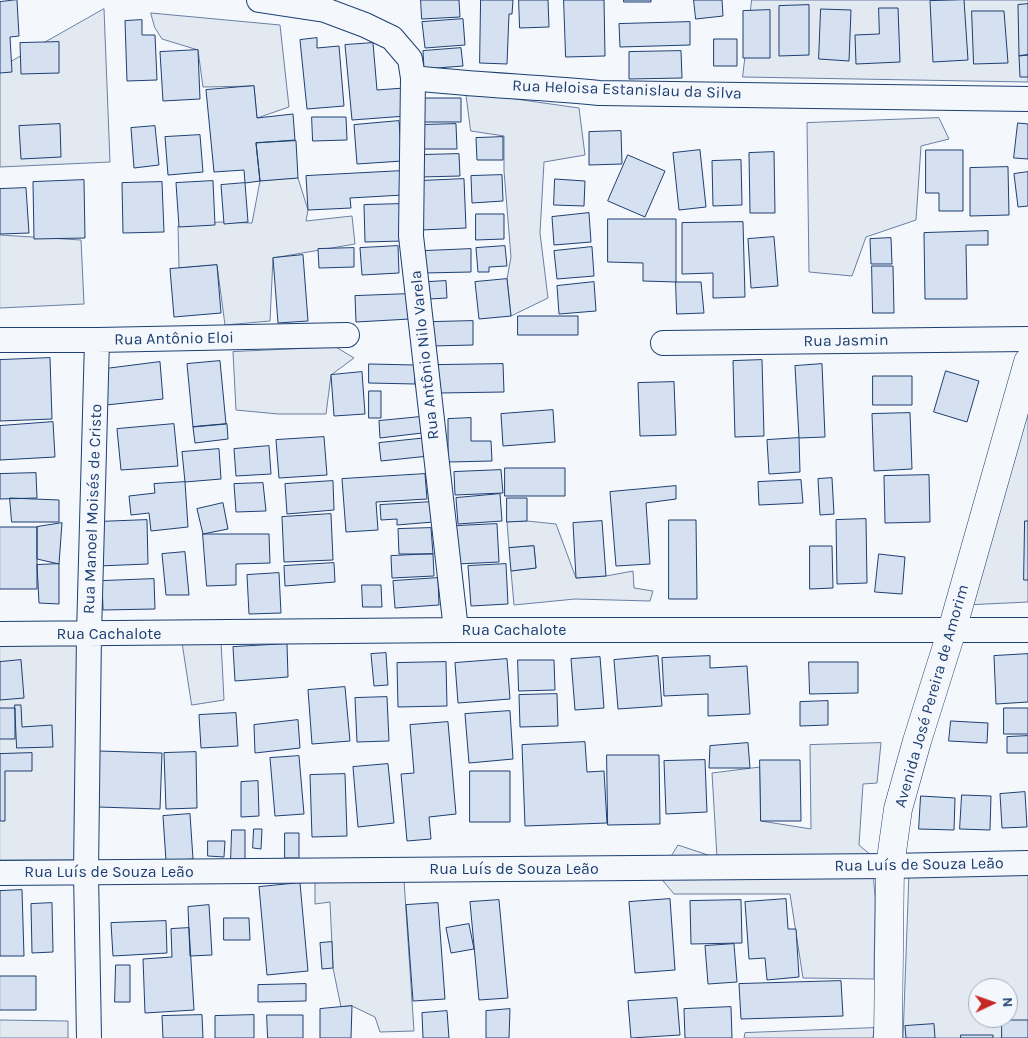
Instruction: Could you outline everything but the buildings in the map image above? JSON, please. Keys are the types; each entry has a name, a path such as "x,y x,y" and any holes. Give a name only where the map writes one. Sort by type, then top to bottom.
{"main road":[{"name":"Avenida José Pereira de Amorim","path":"888,1038 890,866 900,800 1026,376"}],"street":[{"path":"259,0 325,10 365,25 392,38 410,59 413,78"},
{"name":"Rua Heloisa Estanislau da Silva","path":"413,78 473,85 547,88 600,93 1028,99"},
{"name":"Rua Antônio Nilo Varela","path":"413,78 411,236 456,630"},
{"name":"Rua Antônio Eloi","path":"0,340 348,335"},
{"name":"Rua Jasmin","path":"663,343 1028,339"},
{"name":"Rua Manoel Moisés de Cristo","path":"89,1038 86,873 89,634 97,340"},
{"name":"Rua Cachalote","path":"0,634 456,630 1028,630"},
{"name":"Rua Luís de Souza Leão","path":"0,873 890,866 1028,862"}],"shaded area":[{"path":"752,0 1028,0 1028,82 743,77"},
{"path":"104,9 110,162 0,167 0,68"},
{"path":"151,13 280,25 289,107 257,118 254,86 203,87 198,50 162,39 155,28"},
{"path":"466,92 579,108 585,155 544,162 540,233 548,298 511,316 507,279 511,257 504,171 504,136 471,131"},
{"path":"939,118 949,139 921,146 916,220 866,237 852,276 809,272 807,123"},
{"path":"298,178 308,210 306,221 352,216 355,244 273,258 270,321 225,325 217,265 179,268 178,226 220,222 252,223 260,181"},
{"path":"0,235 81,240 84,304 0,308"},
{"path":"336,347 354,358 331,375 326,414 278,414 236,410 233,352"},
{"path":"1028,391 1028,602 965,605"},
{"path":"527,521 556,524 576,578 606,576 633,571 634,588 653,591 650,601 575,599 514,605 511,571 536,568 534,546 509,548 507,522"},
{"path":"182,640 221,641 224,700 192,705"},
{"path":"0,645 79,645 75,860 0,860"},
{"path":"881,743 877,783 863,784 859,845 872,856 875,898 874,979 803,978 790,894 674,894 659,876 678,845 717,858 712,773 760,767 761,821 811,829 810,745"},
{"path":"1028,868 1028,1038 903,1038 909,873"},
{"path":"404,880 414,1031 380,1032 375,1017 352,1006 341,1007 333,968 330,902 315,904 315,883"},
{"path":"0,1020 68,1021 68,1038 0,1038"},
{"path":"874,1028 873,1038 744,1038 745,1033"}]}
